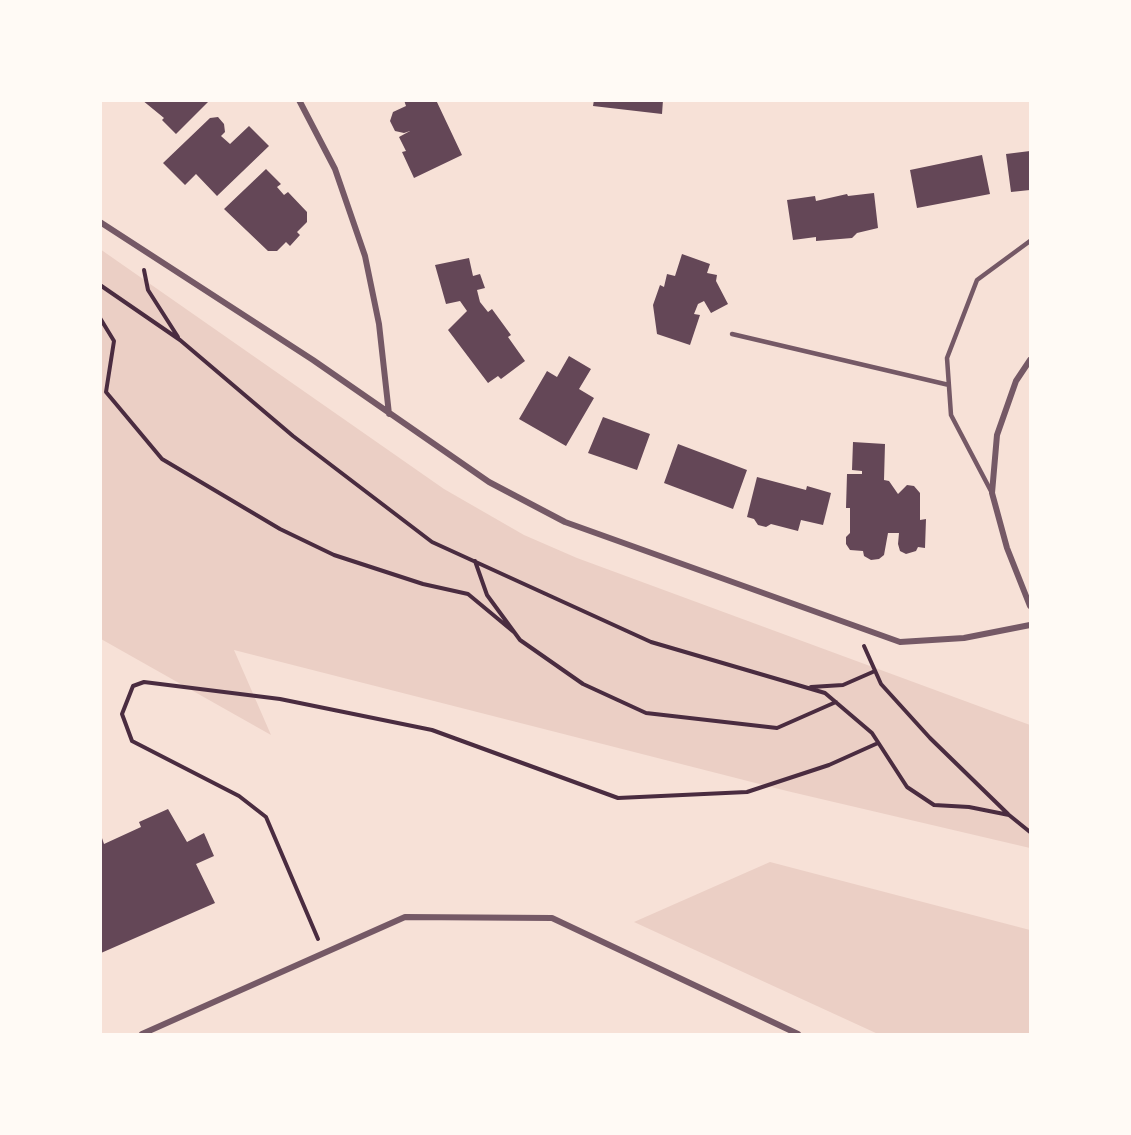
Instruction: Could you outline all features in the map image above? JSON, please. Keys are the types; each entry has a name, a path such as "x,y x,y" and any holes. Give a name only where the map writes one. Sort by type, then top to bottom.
{"street":[{"path":"299,100 335,169 365,256 379,324 389,414"},
{"path":"100,222 313,360 489,482 565,522 900,642 963,638 1030,625"},
{"path":"1030,360 1016,381 997,435 992,493 1007,548 1030,606"},
{"path":"142,1035 405,917 552,918 798,1035"}],"lane":[{"path":"992,493 951,415 947,358 977,280 1030,241"},
{"path":"732,334 949,385"}],"path":[{"path":"140,247 148,290 180,340"},
{"path":"100,285 180,340 293,436 432,542 651,642 825,693 872,733 907,787 934,805 969,807 1009,815"},
{"path":"100,318 114,341 106,392 162,459 280,529 334,555 423,584 468,594 515,633"},
{"path":"475,561 487,595 520,640 583,684 646,713 777,728 836,702"},
{"path":"855,626 881,684 930,738 1009,815 1030,832"},
{"path":"807,688 843,685 875,671"},
{"path":"325,953 266,817 239,796 132,741 122,714 133,686 144,682 280,699 432,730 618,798 747,792 829,765 878,742"}],"shaded area":[{"path":"100,249 444,489 524,535 577,558 1030,725 1030,848 787,791 234,650 271,735 101,639"},
{"path":"770,862 1030,930 1030,1034 878,1034 634,922"}],"building":[{"path":"142,100 210,100 176,134 162,120 164,118"},
{"path":"404,100 436,100 462,155 414,178 402,152 406,151 399,137 410,131 404,133 395,131 390,121 393,112 406,106"},
{"path":"594,100 663,100 662,114 593,106"},
{"path":"218,117 224,124 225,132 221,136 230,144 249,126 269,146 217,196 196,174 185,185 163,163 210,118"},
{"path":"1030,151 1030,190 1011,192 1006,154"},
{"path":"982,155 990,194 917,208 910,170"},
{"path":"266,169 281,184 277,187 284,195 288,192 307,212 307,222 297,232 300,235 290,246 286,242 277,251 268,251 224,209"},
{"path":"874,193 878,228 857,233 852,238 816,241 816,237 793,240 787,200 815,196 816,201 847,194 848,196"},
{"path":"682,254 710,264 707,273 717,275 716,281 728,304 711,313 704,301 698,304 694,314 700,315 690,345 657,334 653,305 660,285 664,287 667,274 675,276"},
{"path":"469,258 473,276 480,274 485,288 477,290 480,302 488,312 492,309 511,335 508,337 525,361 501,379 498,376 488,383 448,330 467,311 460,301 446,304 435,265"},
{"path":"569,356 591,369 579,389 594,398 566,446 519,419 547,371 557,377"},
{"path":"603,417 650,434 637,470 588,453"},
{"path":"853,442 885,444 884,480 889,481 898,494 907,485 914,486 920,493 920,520 926,519 925,548 918,547 916,551 906,554 900,551 899,533 888,533 884,555 879,559 871,560 864,556 863,551 850,550 846,544 846,537 850,533 850,508 846,508 847,474 862,474 862,471 852,470"},
{"path":"678,444 747,470 733,509 664,483"},
{"path":"757,477 806,490 807,486 831,493 823,525 801,520 798,531 771,524 766,527 758,525 754,519 747,517"},
{"path":"168,809 187,842 204,833 214,856 196,864 215,903 101,953 101,835 104,844 141,827 139,822"}]}
